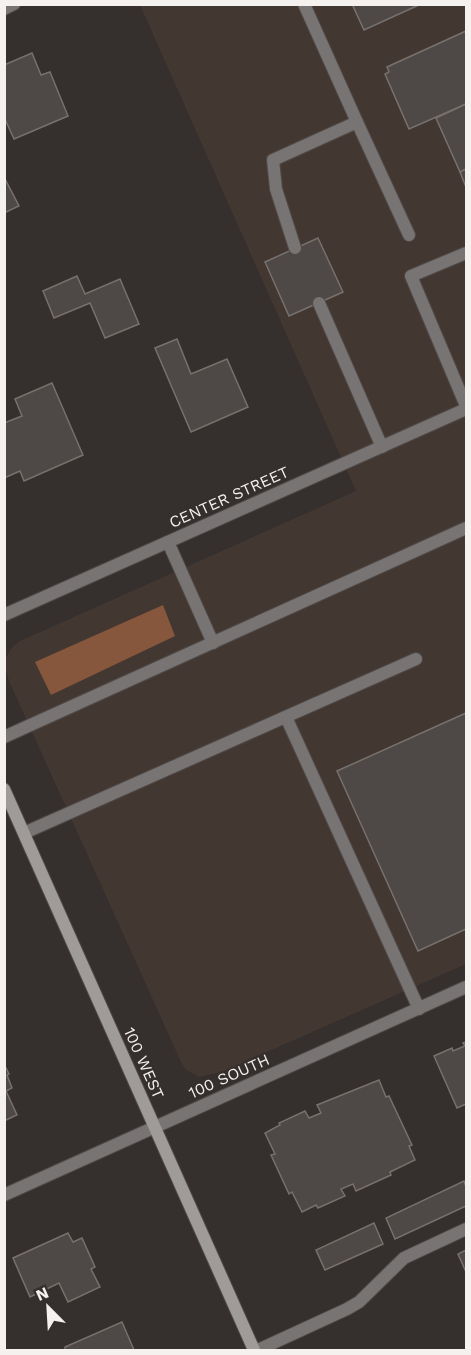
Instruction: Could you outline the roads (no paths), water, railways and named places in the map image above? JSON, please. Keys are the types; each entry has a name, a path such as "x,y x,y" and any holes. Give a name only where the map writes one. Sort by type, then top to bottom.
{"street":[{"path":"4,9 14,4"},
{"path":"304,4 409,235"},
{"path":"295,248 276,189 273,160 357,122"},
{"path":"466,253 411,276 466,407"},
{"path":"319,303 382,447"},
{"name":"CENTER STREET","path":"4,615 382,447 466,407"},
{"path":"4,737 466,528"},
{"path":"168,542 213,643"},
{"path":"24,833 416,660"},
{"path":"286,717 419,1009"},
{"name":"100 WEST","path":"4,789 256,1350"},
{"name":"100 SOUTH","path":"4,1195 466,987"},
{"path":"256,1350 347,1309 359,1302 404,1258 466,1229"}]}
